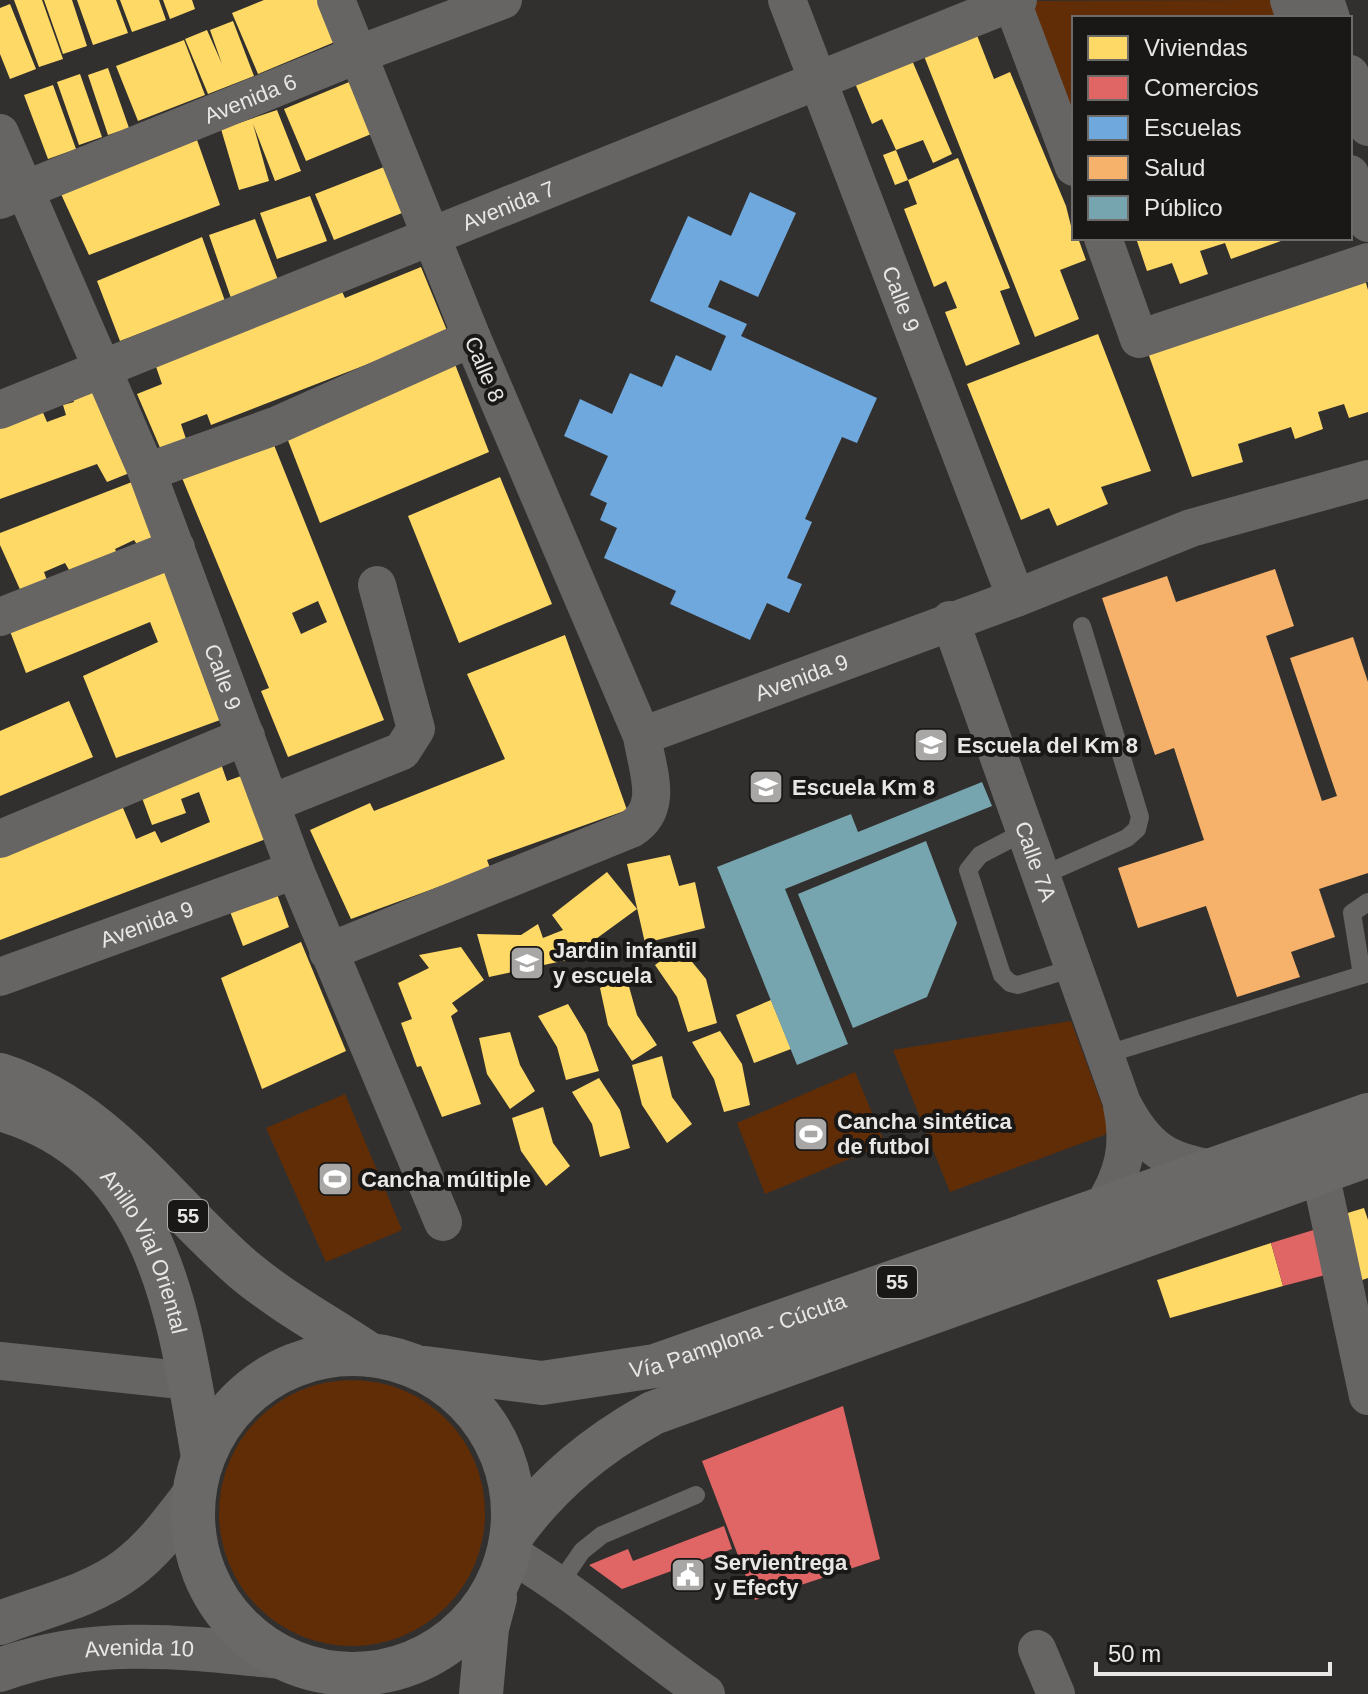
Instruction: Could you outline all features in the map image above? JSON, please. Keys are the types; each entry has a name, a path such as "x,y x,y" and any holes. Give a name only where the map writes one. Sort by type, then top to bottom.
{"highway":[{"name":"Anillo Vial Oriental","path":"2,1077 61,1101 97,1127 245,1271 370,1355"},
{"name":"Anillo Vial Oriental","path":"2,1077 25,1116 61,1138 121,1186 140,1217 173,1299 190,1381 198,1476"},
{"name":"Vía Pamplona - Cúcuta","path":"415,1366 542,1383 655,1366 1368,1115"},
{"name":"Vía Pamplona - Cúcuta","path":"506,1558 536,1502 567,1472 610,1438 653,1413 1368,1155"},
{"name":"55","path":"481,1694 487,1628 506,1558 513,1501 506,1466 492,1435 471,1406 445,1383 415,1366 370,1355 324,1357 301,1362 269,1377 242,1398 219,1425 198,1476 194,1533 203,1571 222,1606 247,1635 308,1673 371,1674 403,1668 433,1655 459,1636 481,1612 506,1558"}],"main road":[{"path":"0,1623 94,1587 126,1570 165,1532 198,1476"},
{"name":"Avenida 10","path":"0,1670 56,1652 136,1645 308,1673"}],"street":[{"name":"Calle 8","path":"336,0 472,338 642,736"},
{"name":"Avenida 6","path":"11,195 359,54 503,0"},
{"name":"Calle 9","path":"787,0 1016,598"},
{"name":"Avenida 7","path":"0,410 1015,1"},
{"path":"1015,1 1071,154"},
{"path":"1352,85 1368,127"},
{"name":"Calle 9","path":"0,133 11,195 99,368 147,472 295,870 443,1222"},
{"path":"1352,179 1368,223"},
{"path":"1104,240 1139,339 1368,262"},
{"path":"147,472 275,426 472,338"},
{"name":"Avenida 9","path":"642,736 1016,598 1191,528 1368,479"},
{"path":"0,617 176,548"},
{"path":"272,803 402,751 410,742 416,729 377,585"},
{"name":"Calle 7A","path":"950,620 1122,1103 1136,1131 1159,1152 1186,1166 1216,1169"},
{"path":"0,839 246,736"},
{"path":"328,952 631,829 646,819 652,802 642,736"},
{"name":"Avenida 9","path":"0,977 295,870"},
{"name":"Calle 7A","path":"1101,1210 1117,1185 1126,1159 1127,1131 1122,1103"},
{"path":"1320,1173 1368,1396"},
{"path":"0,1361 190,1381"},
{"path":"506,1558 560,1583 637,1647 706,1694"},
{"path":"1037,1649 1056,1694"}],"lane":[{"path":"1041,876 1127,838 1137,829 1140,817 1082,626"},
{"path":"1024,832 980,855 968,870 1002,975 1010,983 1018,985 1074,968"},
{"path":"1104,1055 1365,974 1352,913 1368,902"},
{"path":"560,1583 582,1551 602,1535 696,1495"}],"shaded area":[{"path":"1270,0 1276,16 1072,16 1072,115 1029,1"},
{"path":"1071,1021 1112,1132 950,1192 893,1050"},
{"name":"Cancha sintética de futbol","path":"855,1072 885,1144 765,1194 737,1123"},
{"name":"Cancha múltiple","path":"345,1094 402,1230 326,1262 266,1128"},
{"path":"339,1380 365,1380 391,1385 415,1395 437,1410 455,1428 470,1450 480,1474 485,1513 480,1552 470,1576 455,1598 437,1616 415,1631 391,1641 365,1646 339,1646 313,1641 289,1631 267,1616 249,1598 234,1576 224,1552 219,1526 219,1500 224,1474 234,1450 249,1428 267,1410 289,1395 313,1385"}],"building: Viviendas":[{"path":"14,0 42,0 63,59 39,67"},
{"path":"44,0 72,0 87,46 63,54"},
{"path":"77,0 116,0 128,33 93,45"},
{"path":"120,0 159,0 166,20 132,32"},
{"path":"163,0 192,0 195,9 170,19"},
{"path":"264,0 320,0 337,41 258,74 232,13"},
{"path":"10,4 36,69 10,79 0,54 0,8"},
{"path":"233,21 254,76 208,94 185,39 207,30 222,64 210,30"},
{"path":"973,25 994,79 1010,72 1066,206 1072,240 1079,240 1086,260 1060,270 1079,319 1035,337 920,46"},
{"path":"184,40 205,95 138,121 116,66"},
{"path":"908,51 952,154 933,163 923,140 896,150 882,119 872,124 852,76"},
{"path":"108,68 129,128 108,135 88,75"},
{"path":"80,74 102,137 79,145 57,82"},
{"path":"354,80 376,132 306,161 284,109"},
{"path":"53,85 76,149 48,159 24,95"},
{"path":"277,110 301,171 275,181 253,124 269,181 239,190 221,129"},
{"path":"197,140 220,205 89,255 61,194"},
{"path":"896,150 908,180 895,185 883,155"},
{"path":"958,158 1010,288 1000,291 1020,344 966,366 945,312 957,308 946,281 934,287 904,209 917,204 908,180"},
{"path":"384,167 402,213 334,240 315,194"},
{"path":"310,196 327,241 277,259 260,213"},
{"path":"255,219 278,280 231,298 209,235"},
{"path":"202,237 225,301 120,341 97,281"},
{"path":"1137,240 1283,240 1231,259 1225,243 1200,251 1208,274 1180,284 1172,263 1147,271"},
{"path":"1361,266 1368,290 1368,412 1349,418 1344,404 1318,412 1323,429 1295,439 1291,427 1238,444 1243,462 1192,477 1147,350"},
{"path":"421,267 448,333 211,425 207,414 181,424 186,439 161,450 137,394 162,384 154,361 339,285 345,298"},
{"path":"1098,334 1151,471 1101,487 1108,504 1057,526 1049,508 1021,520 967,384"},
{"path":"453,359 489,452 320,523 284,430"},
{"path":"94,386 132,472 107,482 97,464 0,499 0,426 41,408 47,422 66,415 63,405 74,402 71,395"},
{"path":"270,435 384,720 288,757 261,691 269,688 180,473","holes":["318,601 327,622 301,634 292,613"]},
{"path":"500,477 552,604 459,643 408,516"},
{"path":"132,482 154,540 139,547 134,540 115,549 118,555 72,575 65,563 44,572 49,586 23,596 0,545 0,533"},
{"path":"170,557 231,716 116,758 83,676 158,642 150,622 26,673 8,626"},
{"path":"565,635 627,810 487,860 490,868 351,919 310,830 370,803 374,811 505,759 467,674"},
{"path":"69,701 93,757 0,796 0,731"},
{"path":"219,758 227,781 244,775 266,839 0,940 0,841 118,796 136,839 155,831 161,843 210,822 199,792 181,799 186,813 152,825 138,787"},
{"path":"670,855 679,886 695,882 705,928 645,943 627,864"},
{"path":"607,872 637,909 567,960 489,977 477,934 521,935 538,924 543,938 563,930 552,915"},
{"path":"273,883 289,927 243,946 226,901"},
{"path":"301,942 346,1051 262,1089 221,978"},
{"path":"461,947 484,980 452,1003 458,1011 451,1016 481,1104 442,1117 421,1066 417,1067 401,1023 412,1019 398,983 429,968 419,955"},
{"path":"680,947 706,979 717,1023 688,1032 677,997 655,965"},
{"path":"626,976 637,1015 657,1045 632,1061 608,1025 600,988"},
{"path":"771,1000 791,1049 754,1063 736,1015"},
{"path":"568,1004 586,1034 599,1071 566,1080 557,1047 538,1016"},
{"path":"720,1031 742,1064 750,1105 724,1112 714,1079 692,1042"},
{"path":"510,1032 520,1065 535,1091 510,1109 487,1074 479,1038"},
{"path":"662,1056 672,1097 692,1124 667,1143 642,1105 632,1065"},
{"path":"599,1078 620,1110 630,1148 600,1157 592,1124 572,1092"},
{"path":"543,1107 553,1143 570,1166 546,1186 521,1151 512,1118"},
{"path":"1364,1208 1368,1220 1368,1278 1359,1281 1341,1215"},
{"path":"1271,1243 1283,1286 1170,1318 1157,1280"}],"building: Comercios":[{"path":"1320,1228 1333,1273 1283,1286 1271,1243"},
{"path":"843,1406 880,1559 755,1600 702,1461"},
{"path":"724,1526 732,1549 622,1589 589,1565 628,1549 633,1561"}],"building: Escuelas":[{"path":"750,192 796,213 758,297 720,280 708,307 747,324 741,336 877,398 857,443 842,437 805,519 812,522 787,578 802,584 789,613 767,603 750,640 670,604 676,591 604,558 617,528 600,520 607,503 590,495 608,456 564,436 580,399 612,414 630,373 662,387 676,355 711,371 726,336 650,301 688,216 731,236"}],"building: Salud":[{"path":"1275,569 1294,626 1266,636 1322,801 1337,796 1290,658 1353,637 1368,682 1368,873 1319,889 1335,937 1291,952 1300,977 1237,997 1206,906 1138,928 1118,868 1204,840 1174,748 1155,755 1102,598 1167,576 1176,602"}],"building: Público":[{"path":"982,782 992,806 785,889 848,1044 797,1065 717,867 851,814 858,832"},
{"path":"926,841 957,923 927,997 853,1028 798,894"}],"place":[{"name":"Escuela del Km 8","path":"931,745"},
{"name":"Escuela Km 8","path":"766,787"},
{"name":"Jardin infantil y escuela","path":"527,963"},
{"name":"Cancha sintética de futbol","path":"811,1134"},
{"name":"Cancha múltiple","path":"335,1179"},
{"name":"Servientrega y Efecty","path":"688,1575"}]}
